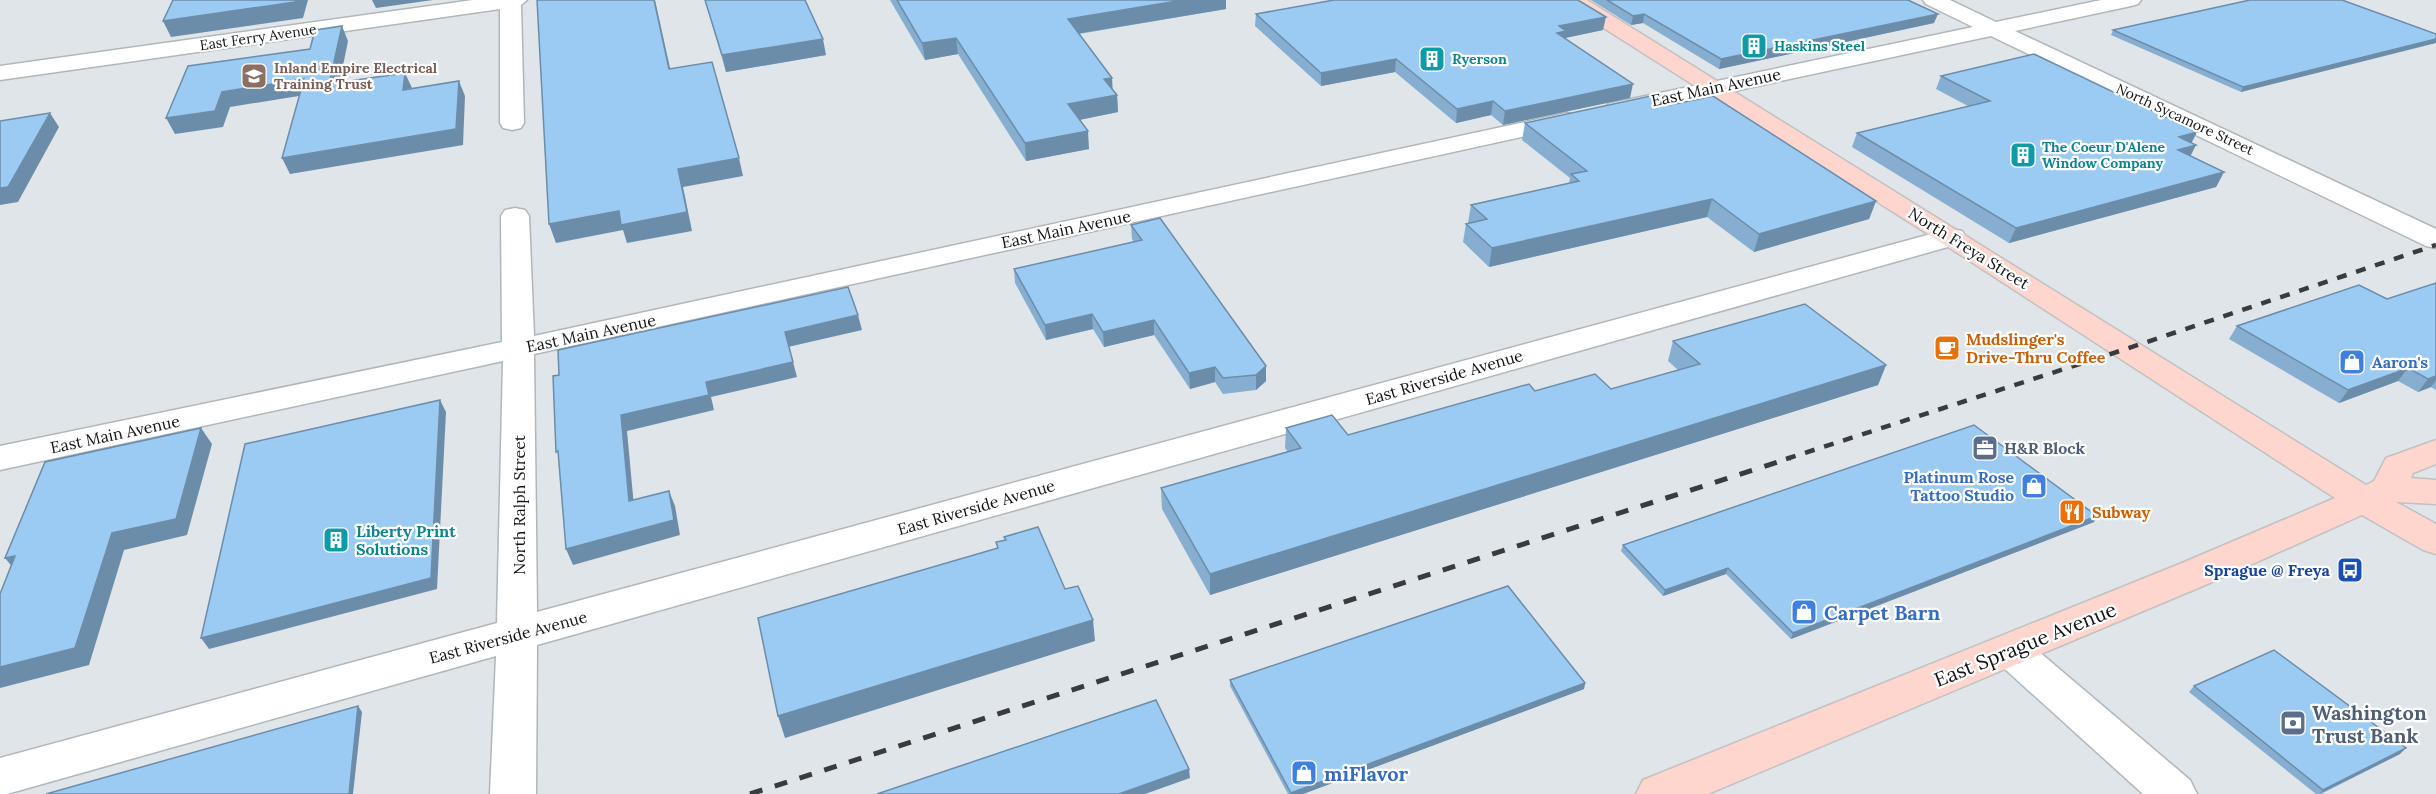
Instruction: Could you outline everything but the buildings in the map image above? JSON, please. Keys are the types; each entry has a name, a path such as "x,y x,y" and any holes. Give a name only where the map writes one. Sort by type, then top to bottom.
{"main road":[{"name":"North Freya Street","path":"1573,0 1952,237 2377,494"},
{"path":"2377,494 2398,466 2436,451"},
{"name":"East Sprague Avenue","path":"1659,794 2196,573 2377,494 2436,492"},
{"path":"2377,494 2436,541"},
{"path":"2377,494 2436,552"}],"street":[{"name":"East Ferry Avenue","path":"0,74 513,0"},
{"path":"512,123 513,0"},
{"name":"North Sycamore Street","path":"1933,0 2436,240"},
{"name":"East Main Avenue","path":"0,458 2131,0"},
{"name":"North Ralph Street","path":"513,794 518,634 520,348 515,216"},
{"name":"East Riverside Avenue","path":"0,777 1952,237"},
{"path":"2010,650 2174,794"}],"railway":[{"path":"1786,459 2126,349 2436,245"},
{"path":"750,794 1790,458"}],"place":[{"name":"Haskins Steel","path":"1754,46"},
{"name":"Ryerson","path":"1432,59"},
{"name":"Inland Empire Electrical Training Trust","path":"254,76"},
{"name":"The Coeur D'Alene Window Company","path":"2023,155"},
{"name":"Mudslinger's Drive-Thru Coffee","path":"1947,348"},
{"name":"Aaron's","path":"2352,362"},
{"name":"H&R Block","path":"1985,448"},
{"name":"Platinum Rose Tattoo Studio","path":"2034,486"},
{"name":"Subway","path":"2072,512"},
{"name":"Liberty Print Solutions","path":"336,540"},
{"name":"Sprague @ Freya","path":"2350,570"},
{"name":"Carpet Barn","path":"1804,612"},
{"name":"Washington Trust Bank","path":"2293,723"},
{"name":"miFlavor","path":"1304,773"}]}
